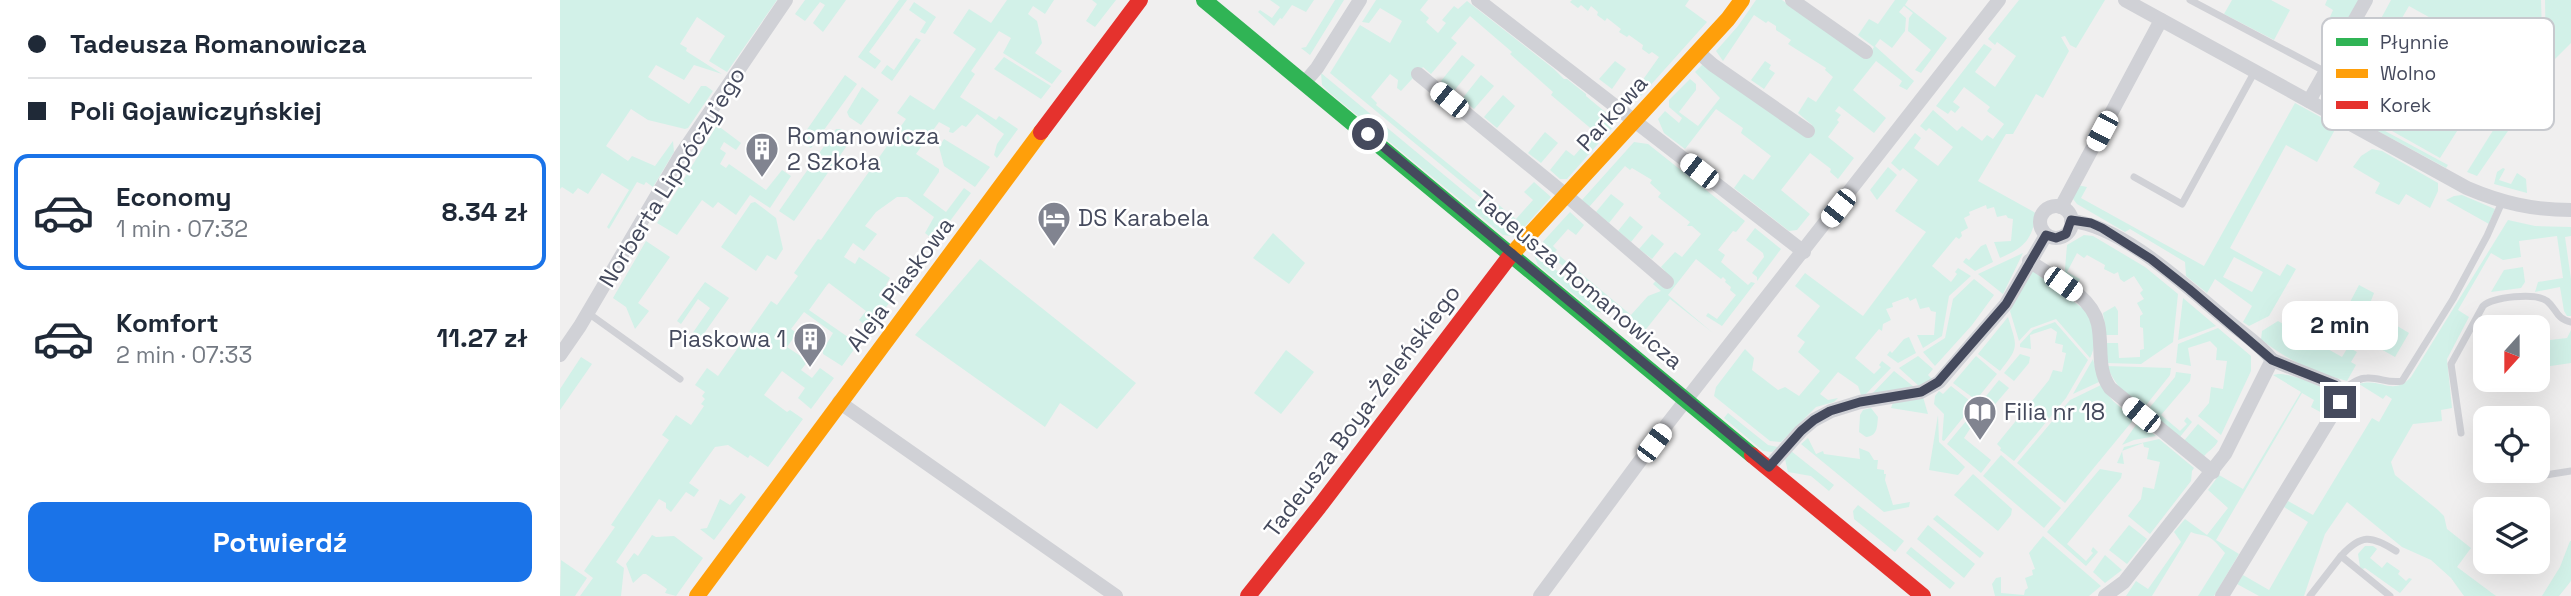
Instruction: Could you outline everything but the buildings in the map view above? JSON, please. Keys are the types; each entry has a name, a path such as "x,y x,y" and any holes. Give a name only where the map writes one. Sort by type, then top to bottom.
{"street":[{"name":"Norberta Lippóczy'ego","path":"560,355 680,156 786,0"},
{"name":"Aleja Piaskowa","path":"697,596 1140,0"},
{"name":"Tadeusza Romanowicza","path":"1204,0 1923,596"},
{"path":"1305,82 1317,68 1360,0"},
{"path":"1478,0 1804,252"},
{"name":"Parkowa","path":"1513,255 1742,0"},
{"path":"1792,0 1866,52"},
{"path":"1540,596 1687,399 1999,0"},
{"path":"2125,0 2322,109"},
{"path":"2356,18 2366,0"},
{"path":"2061,207 2161,20"},
{"path":"1698,52 1808,131"},
{"path":"1419,74 1667,282"},
{"path":"2309,102 2322,79"},
{"path":"2360,130 2449,179 2502,202 2540,209 2571,210"},
{"path":"2051,207 2061,207 2068,212 2071,220 2066,234 2056,238 2046,235 2040,227 2043,212 2051,207"},
{"path":"2071,220 2102,228 2151,259 2272,360 2327,381 2340,391 2340,402 2336,409 2222,596"},
{"path":"1769,467 1801,431 1830,411 1860,402 1921,392 1938,382 2006,304 2046,235"},
{"name":"Tadeusza Boya-Żeleńskiego","path":"1248,596 1503,264 1513,255"},
{"path":"2029,261 2077,295 2094,313 2100,333 2102,373 2110,388 2213,472"},
{"path":"2105,596 2124,582 2213,472 2225,454 2272,360"},
{"path":"839,402 1116,596"}],"lane":[{"path":"2190,0 2322,70"},
{"path":"2134,177 2182,204 2255,71"},
{"path":"2340,391 2362,378 2370,377 2396,383 2402,381 2453,299 2502,202"},
{"path":"2461,433 2451,364 2483,306 2489,300 2500,298 2538,298 2546,300 2561,319 2571,322"},
{"path":"587,313 680,379"},
{"path":"2550,474 2571,471"},
{"path":"2310,596 2341,556 2356,542 2373,539 2396,551"},
{"path":"2341,556 2390,596"}],"green space":[{"path":"560,0 777,0 727,72 709,61 725,36 697,17 680,44 687,48 686,51 722,74 694,65 684,80 656,65 648,77 689,104 701,86 713,91 685,129 648,120 631,109 606,146 628,161 632,156 655,166 673,141 674,152 653,187 646,182 644,185 637,182 609,229 607,227 629,190 602,173 588,194 578,188 573,194 562,187 560,189"},
{"path":"805,0 846,0 823,32 813,23 825,5 820,2 805,21 795,14"},
{"path":"899,0 907,0 869,52 881,61 875,69 858,57"},
{"path":"1007,0 1054,0 1045,14 1033,6 1028,14 1037,21 1042,43 1035,53 1062,71 1052,84 1003,53 1011,38 999,31 971,71 975,74 960,97 996,120 999,116 1018,129 997,158 994,155 997,144 1004,134 977,114 966,127 962,125 953,133 939,122 916,154 939,169 923,195 946,212 964,188 971,193 935,241 925,233 934,217 907,197 897,197 876,212 865,226 877,234 864,251 853,243 844,257 855,264 859,257 890,278 886,285 897,293 869,329 859,320 866,311 829,283 827,285 809,310 858,344 842,366 823,354 833,333 804,312 791,329 797,333 787,347 808,361 801,370 812,378 820,368 834,378 811,409 798,398 805,388 782,371 764,395 787,412 790,410 803,419 768,467 728,445 715,447 689,483 699,490 694,497 686,492 671,512 666,508 666,503 659,499 616,562 624,568 621,596 580,596 593,578 584,571 615,527 611,525 669,440 662,435 676,415 691,425 704,406 701,404 705,399 702,396 705,392 695,385 707,368 718,376 771,301 777,305 798,276 794,273 818,239 821,240 906,119 897,113 910,95 934,110 976,49 953,33 969,9 991,23"},
{"path":"1092,0 1116,0 1095,27 1086,21 1097,4"},
{"path":"1270,0 1314,0 1306,12 1292,5 1274,26 1258,12 1260,10 1272,18 1280,7"},
{"path":"1335,0 1344,0 1310,55 1301,48 1306,47"},
{"path":"1376,0 1428,0 1420,10 1429,18 1426,22 1438,33 1446,23 1442,20 1454,6 1458,9 1467,1 1586,94 1610,116 1613,127 1567,179 1560,179 1550,170 1566,150 1574,156 1595,132 1551,95 1553,92 1510,54 1512,52 1470,16 1451,38 1457,43 1431,74 1423,67 1401,91 1397,88 1398,80 1390,74 1371,97 1376,105 1516,219 1533,200 1524,192 1534,182 1551,197 1521,231 1330,73 1360,25 1390,43 1402,21 1380,8 1369,23 1362,22"},
{"path":"1689,0 1685,6 1707,22 1639,98 1630,100 1623,97 1638,78 1642,81 1659,57 1642,49 1643,45 1629,35 1627,37 1619,32 1621,29 1607,18 1605,21 1597,15 1598,12 1591,6 1588,11 1581,5 1578,8 1570,2"},
{"path":"1756,0 1782,0 1866,59 1874,47 1858,35 1869,19 1878,24 1895,0 1908,0 1905,5 1947,38 1921,73 1915,70 1931,50 1908,31 1909,18 1913,13 1904,6 1899,12 1906,18 1905,31 1892,48 1880,39 1875,46 1914,81 1907,90 1899,86 1902,81 1876,61 1853,90 1886,118 1874,133 1839,106 1835,111 1841,115 1828,137 1854,158 1838,179 1830,172 1831,169 1810,153 1781,190 1810,214 1797,230 1789,231 1734,188 1744,174 1753,180 1771,156 1741,133 1743,128 1716,109 1685,149 1664,133 1658,119 1665,111 1679,123 1682,118 1669,107 1669,100 1690,79 1696,84 1696,90 1679,112 1698,126 1720,98 1695,72 1703,64 1805,135 1812,125 1798,113 1808,97 1816,102 1833,77 1826,68 1788,44 1791,40 1776,30 1776,26 1754,15 1723,61 1716,51"},
{"path":"2019,0 2105,0 2076,48 2070,45 2065,36 2061,37 2069,51 2043,98 2036,94 2013,134 2006,134 1978,181 2036,214 2029,237 2015,251 2000,258 1994,242 2011,241 2013,219 2006,215 1997,217 1994,207 1987,209 1986,205 1969,212 1970,215 1964,218 1968,228 1961,232 1959,239 1956,237 1932,266 1951,282 1958,268 1971,276 1949,296 1942,336 1923,348 1917,335 1934,335 1936,312 1929,307 1920,309 1916,298 1910,301 1908,297 1892,303 1893,307 1886,309 1891,320 1883,324 1882,331 1879,329 1855,358 1874,374 1881,367 1879,365 1882,361 1891,368 1864,396 1858,386 1838,372 1820,394 1828,400 1838,398 1834,402 1816,407 1781,442 1770,441 1714,396 1716,387 1745,349 1754,358 1752,370 1778,390 1785,387 1799,396 1820,371 1798,352 1805,342 1797,336 1820,306 1795,286 1805,273 1863,316 1926,232 1895,211 1918,180 1903,168 1900,171 1891,163 1915,133 1921,138 1914,148 1938,166 1953,147 1929,128 1926,131 1920,126 1933,110 1957,131 1962,126 1982,141 1987,135 1993,139 2004,124 1987,111 1990,107 1964,87 1953,102 1960,107 1955,113 1951,110 1948,114 1936,106 1984,44 1992,49 1975,72 1995,87 2016,56 1997,42 1995,45 1988,39"},
{"path":"2232,0 2271,0 2290,10 2274,40 2224,14"},
{"path":"2327,0 2362,0 2352,18 2332,18 2333,10 2325,5"},
{"path":"2391,0 2541,0 2542,18 2431,18 2409,6 2402,18 2381,18"},
{"path":"2545,0 2571,0 2571,43 2554,60 2554,18 2545,18"},
{"path":"914,2 936,17 925,34 920,32 926,22 909,10"},
{"path":"916,38 921,40 892,81 881,73 887,65 894,70"},
{"path":"1462,55 1475,65 1453,92 1441,81"},
{"path":"1004,57 1051,86 1041,99 994,69"},
{"path":"1615,61 1626,69 1612,89 1599,79"},
{"path":"1765,61 1775,73 1764,89 1751,80"},
{"path":"1321,73 1519,237 1503,235 1330,93 1322,85"},
{"path":"845,75 857,84 811,148 804,144 810,134 806,131"},
{"path":"1481,75 1494,86 1474,109 1462,99"},
{"path":"862,87 879,100 861,125 849,117 847,112"},
{"path":"1503,95 1515,106 1497,128 1484,117"},
{"path":"2295,103 2322,118 2322,130 2335,130 2317,162 2286,145 2230,248 2280,276 2287,264 2296,269 2269,316 2249,326 2243,322 2252,306 2215,279 2207,293 2186,276 2185,262 2130,229 2125,232 2077,204 2073,199 2077,185 2087,187 2081,198 2204,266","holes":["2234,257 2263,272 2252,292 2223,277"]},
{"path":"717,125 741,143 736,150 724,142 720,149 726,153 720,164 726,168 729,164 766,190 782,170 791,176 770,208 750,195 736,215 718,202 713,208 702,200 677,235 657,223"},
{"path":"836,129 841,129 853,137 794,221 779,211"},
{"path":"2376,130 2383,130 2448,165 2446,168"},
{"path":"2390,130 2458,130 2440,158"},
{"path":"2493,130 2509,130 2477,176 2467,172"},
{"path":"1545,132 1558,143 1541,163 1528,153"},
{"path":"944,139 990,167 975,187 944,166 939,147"},
{"path":"1634,142 1648,144 1745,221 1718,250 1725,255 1721,262 1748,285 1755,283 1722,326 1706,316 1708,313 1717,319 1736,295 1723,277 1721,279 1696,259 1668,295 1713,333 1670,299 1643,333 1539,246 1570,212 1584,225 1576,235 1568,229 1553,246 1557,250 1555,252 1631,315 1648,296 1661,291 1653,284 1665,271 1661,267 1675,252 1682,257 1701,234 1692,226 1687,226 1690,222 1658,197 1661,193 1650,183 1652,180 1625,166 1589,207 1582,200"},
{"path":"2372,149 2382,151 2438,183 2438,191 2430,208 2406,194 2399,205 2375,193 2380,183 2353,167 2361,156"},
{"path":"1888,167 1897,175 1877,200 1870,190"},
{"path":"2505,169 2499,180 2511,184 2517,173 2526,179 2527,193 2494,184 2497,172"},
{"path":"1611,194 1624,204 1609,223 1596,212"},
{"path":"2462,195 2495,209 2489,224 2446,200"},
{"path":"755,202 776,218 783,249 776,260 767,255 756,271 721,247 751,203"},
{"path":"1630,216 1643,227 1631,242 1618,231"},
{"path":"2508,220 2535,226 2571,227 2571,236 2565,237 2571,279 2571,316 2567,316 2564,311 2560,287 2535,292 2538,282 2563,278 2557,236 2519,241 2521,257 2503,260 2491,253 2458,310 2469,317 2447,359 2452,408 2441,410 2442,421 2413,424 2391,462 2395,475 2438,510 2444,516 2447,529 2471,548 2457,567 2496,596 2464,596 2451,578 2431,560 2402,547 2347,502 2325,534 2304,596 2259,596 2237,584 2243,575 2269,590 2308,522 2284,507 2288,501 2313,515 2372,418 2379,422 2392,399 2386,395 2383,399 2359,384 2398,386 2411,377"},
{"path":"1755,228 1781,249 1757,281 1757,277 1752,273 1764,257 1763,253 1746,240"},
{"path":"1273,233 1305,263 1289,284 1253,258"},
{"path":"1652,234 1664,244 1652,259 1639,249"},
{"path":"2084,235 2093,236 2145,267 2178,294 2173,342 2141,364 2106,363 2106,343 2118,343 2119,358 2140,357 2140,350 2144,349 2143,328 2140,327 2140,316 2143,314 2137,303 2144,299 2140,293 2143,290 2134,276 2124,282 2118,272 2114,274 2104,269 2105,265 2087,255 2084,258 2077,253 2067,272 2080,279 2076,287 2064,281 2067,245"},
{"path":"646,241 670,257 638,303 649,311 635,329 626,307 613,298"},
{"path":"1986,244 1993,262 1975,271 1963,262 1966,258 1969,260"},
{"path":"1532,250 1609,314 1594,311 1538,265"},
{"path":"2023,253 2003,294 1978,274"},
{"path":"980,259 1136,383 1097,429 1060,403 1045,427 915,335"},
{"path":"2523,267 2525,282 2521,288 2491,292 2504,270"},
{"path":"2033,271 2085,310 2094,333 2090,358 2056,319 2031,328 2019,341 2010,311 2027,273"},
{"path":"1974,279 1994,295 1972,325 1935,366 1923,352 1945,338 1953,299"},
{"path":"705,282 729,298 693,349 685,344 710,308 698,299 681,324 677,321"},
{"path":"2359,285 2374,293 2363,321 2387,335 2394,324 2409,333 2395,357 2338,325"},
{"path":"2183,298 2216,326 2178,340"},
{"path":"2115,306 2118,311 2118,335 2106,335 2103,313"},
{"path":"2008,317 2015,346 2000,371 1978,354"},
{"path":"2278,321 2342,357 2348,347 2357,352 2351,362 2356,365 2347,381 2302,365 2261,339 2262,331"},
{"path":"2055,322 2088,360 2066,398 2014,461 2000,450 1997,444 2049,380 2053,370 2062,372 2066,353 2062,352 2063,345 2055,343 2057,332 2051,328 2030,335 2031,349 2020,347 2020,344 2033,330"},
{"path":"2218,328 2251,356 2251,371 2221,435 2198,416 2209,403 2211,387 2223,389 2227,361 2216,360 2217,348 2210,341 2188,348 2191,366 2176,363 2178,344"},
{"path":"2571,330 2571,363 2550,366 2550,340 2567,338"},
{"path":"1909,337 1916,353 1898,363 1887,355 1904,339"},
{"path":"1286,350 1314,372 1281,414 1254,393"},
{"path":"2020,354 2030,357 2029,363 2014,381 2004,373"},
{"path":"1918,356 1933,369 1928,375 1934,381 1919,386 1899,368"},
{"path":"1976,356 1997,374 1976,400 1953,383"},
{"path":"581,357 592,364 560,410 560,389"},
{"path":"2093,359 2099,382 2073,394"},
{"path":"2107,366 2171,368 2170,375 2143,409 2122,390"},
{"path":"1894,371 1914,387 1870,396"},
{"path":"2176,372 2191,374 2190,381 2161,415 2180,431 2187,424 2184,421 2187,417 2192,422 2179,438 2146,412 2175,377"},
{"path":"2278,374 2320,387 2329,394 2330,404 2324,414 2311,407 2314,400 2302,393 2216,540 2239,554 2214,596 2198,596 2225,553 2209,537 2191,532 2152,596 2126,596 2136,581 2148,589 2181,542 2174,532 2185,519 2207,535 2228,508 2208,490 2219,475 2243,489 2301,392 2273,375"},
{"path":"1999,380 2009,388 1991,409 1982,401"},
{"path":"2101,385 2113,401 2134,419 2065,503 2017,463 2070,400"},
{"path":"1951,386 1974,404 1944,441 1944,414 1934,404 1935,396 1939,391 1943,394"},
{"path":"1923,397 1928,414 1891,408 1894,400"},
{"path":"1871,408 1878,417 1877,427 1873,435 1866,437 1859,432 1860,415 1863,410"},
{"path":"1728,413 1768,445 1778,447 1772,452 1763,451 1724,418"},
{"path":"1972,414 1977,418 1964,438 1991,460 1981,473 1947,444"},
{"path":"1938,415 1939,442 1965,467 1958,475 1929,470"},
{"path":"2138,422 2156,436 2122,445"},
{"path":"2198,424 2218,441 2203,458 2183,442"},
{"path":"1808,438 1816,454 1823,451 1824,454 1860,459 1859,448 1869,452 1874,460 1878,460 1877,469 1884,470 1886,474 1885,480 1893,505 1910,502 1909,507 1884,512 1801,444"},
{"path":"2159,439 2194,468 2191,481 2150,534 2128,516 2141,499 2143,487 2154,489 2160,462 2147,459 2149,448 2144,447 2143,443 2122,451 2124,447"},
{"path":"1791,451 1834,485 1829,491 1811,476 1788,472 1785,459"},
{"path":"2122,451 2124,464 2117,463"},
{"path":"2001,455 2061,508 2044,528 1983,476"},
{"path":"2100,469 2122,473 2121,478 2067,544 2086,561 2093,553 2093,547 2098,552 2086,566 2047,532"},
{"path":"1973,474 2012,509 2011,515 1998,531 1954,495"},
{"path":"741,493 746,497 714,540 700,529 707,528 720,499 730,505"},
{"path":"1858,505 1904,541 1895,552 1854,519 1853,511"},
{"path":"1937,515 1984,553 1980,558 1933,519"},
{"path":"1928,525 1975,564 1964,578 1917,539"},
{"path":"2129,525 2147,539 2127,564 2109,550"},
{"path":"652,535 674,536 703,558 676,596 665,593 667,589 646,574 633,583 626,564 634,553 638,556"},
{"path":"2043,536 2101,586 2089,596 1995,596 1992,584 1996,578 2001,577 2001,593 2024,595 2028,588 2025,578 2033,575 2032,570 2035,569 2029,553"},
{"path":"2570,541 2571,581 2559,596 2542,596 2560,567"},
{"path":"2365,546 2377,549 2370,558 2382,568 2387,562 2400,571 2398,574 2406,581 2412,579 2400,593 2360,567 2358,554"},
{"path":"1911,547 1955,583 1950,589 1906,553"},
{"path":"2105,555 2122,570 2105,583 2093,572"},
{"path":"561,560 587,578 575,596 560,596"}],"traffic: fast":[{"path":"1204,0 1752,455"}],"traffic: slow":[{"path":"1510,256 1728,19 1742,0"},
{"path":"697,596 1041,132"}],"traffic: jam":[{"path":"1041,132 1140,0"},
{"path":"1248,596 1510,256"},
{"path":"1752,455 1923,596"}],"place":[{"name":"Romanowicza 2 Szkoła","path":"762,179"},
{"name":"DS Karabela","path":"1054,248"},
{"name":"Piaskowa 1","path":"810,369"},
{"name":"Filia nr 18","path":"1980,442"}],"route":[{"path":"1368,134 1769,467 1801,431 1830,411 1860,402 1921,392 1938,382 2006,304 2046,235 2061,237 2069,230 2071,220 2102,228 2151,259 2272,360 2335,385 2340,391 2340,402"}]}
